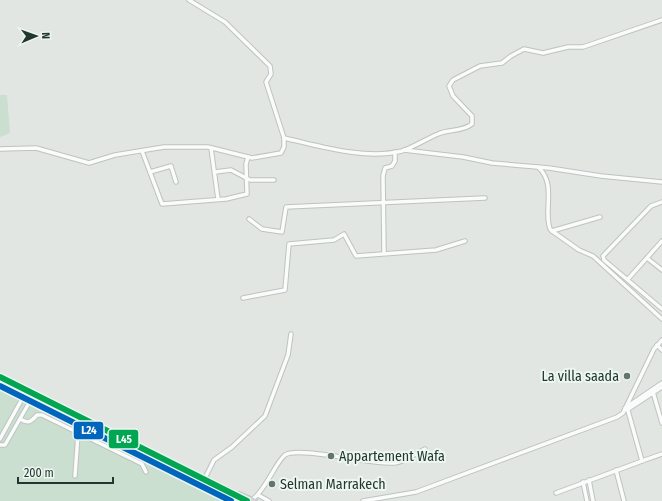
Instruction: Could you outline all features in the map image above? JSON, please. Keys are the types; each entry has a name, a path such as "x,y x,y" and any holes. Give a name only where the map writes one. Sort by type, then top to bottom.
{"main road":[{"path":"0,377 205,478 245,500"},
{"path":"236,494 254,500"}],"street":[{"path":"0,149 36,148 89,163 142,151 183,146 211,148 248,157 259,158 278,155 282,151 284,138 266,85 266,80 271,72 270,66 225,22 189,0"},
{"path":"284,138 344,150 375,153 403,150 437,134 458,131 472,124 472,116 453,96 449,86 453,80 480,66 502,63 524,49 548,53 568,47 586,46 662,20"},
{"path":"211,148 218,199"},
{"path":"403,150 457,156 492,163 537,166 662,182"},
{"path":"142,151 162,204 218,199 247,194 246,164 248,157"},
{"path":"384,252 383,176 385,168 392,166 395,161 395,152"},
{"path":"150,172 171,166 176,182"},
{"path":"537,166 542,171 546,179 549,199 549,225 552,231 579,250 594,256 662,319"},
{"path":"215,172 231,170 247,179 274,180"},
{"path":"248,219 262,229 282,232 286,207 485,198"},
{"path":"662,202 651,206 602,256 604,260 628,278 662,309"},
{"path":"552,231 600,218"},
{"path":"243,298 285,290 289,244 334,240 344,234 356,256 384,252 436,250 465,241"},
{"path":"628,278 662,241"},
{"path":"658,246 662,249"},
{"path":"647,258 662,270"},
{"path":"205,478 209,467 214,460 232,447 265,416 287,358 291,334"},
{"path":"363,501 416,492 617,417 623,413 626,408 657,345 662,340"},
{"path":"657,345 662,350"},
{"path":"626,408 653,391 662,383"},
{"path":"653,391 662,388"},
{"path":"8,442 0,438 27,390"},
{"path":"653,391 662,423"},
{"path":"0,445 4,446 8,442 29,403 38,395"},
{"path":"626,408 642,461"},
{"path":"20,419 25,422 31,422 40,414 78,434 142,464 146,472"},
{"path":"75,476 78,434"},
{"path":"254,500 284,457 290,454 316,454 393,463 425,449"},
{"path":"556,493 662,454"},
{"path":"616,470 624,501"},
{"path":"583,482 587,500 593,499 588,480"},
{"path":"258,495 269,501"}],"green space":[{"path":"0,95 7,95 10,133 0,137"},
{"path":"0,385 232,501 0,501"}],"transit line":[{"name":"L45","path":"0,377 247,501"},
{"name":"L24","path":"0,386 231,501"}],"place":[{"name":"La villa saada","path":"627,376"},
{"name":"Appartement Wafa","path":"331,456"},
{"name":"Selman Marrakech","path":"272,484"}]}
